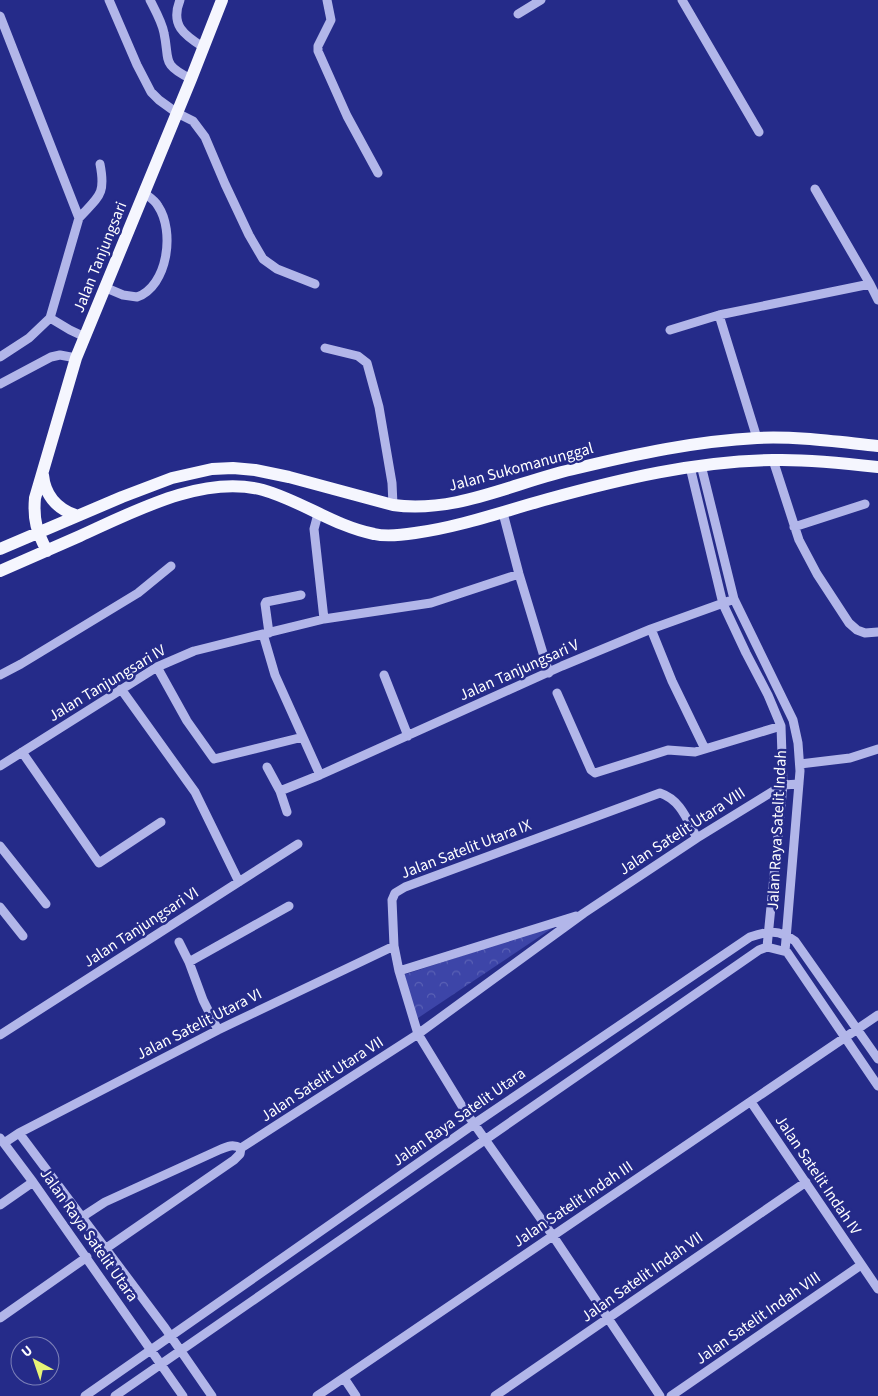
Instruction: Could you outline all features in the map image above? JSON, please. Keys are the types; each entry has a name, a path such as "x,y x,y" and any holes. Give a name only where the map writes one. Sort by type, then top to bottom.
{"main road":[{"name":"Jalan Tanjungsari","path":"47,551 37,532 34,512 35,498 76,358 191,80 222,0"},
{"name":"Jalan Sukomanunggal","path":"37,532 75,515 172,478 212,469 255,470 289,477 394,505 426,507 473,499 554,473 693,445 757,438 814,440 878,446"},
{"name":"Jalan Raya Satelit Indah","path":"693,445 696,466"},
{"path":"0,571 132,512 186,493 224,487 262,490 289,499 318,514 355,529 375,535 399,535 428,531 503,513 545,499 608,483 696,466 773,460 813,461 878,467"},
{"path":"43,467 43,476 48,494 59,507 75,515"},
{"path":"0,549 37,532"}],"street":[{"path":"109,0 144,80 159,100 177,113 193,121 205,137 249,235 263,259 277,269 314,284"},
{"path":"150,0 164,32 166,53 170,65 175,71 191,80"},
{"path":"180,0 176,18 180,28 187,38 203,47"},
{"path":"327,0 331,20 330,26 318,46 318,51 348,116 378,173"},
{"path":"518,14 541,0"},
{"path":"682,0 759,132"},
{"path":"0,16 79,218"},
{"path":"0,357 29,338 50,318 79,218 99,196 103,183 100,164"},
{"path":"814,189 878,300"},
{"path":"104,288 123,296 136,298 142,296 156,281 166,256 168,238 160,208 144,193"},
{"path":"670,330 719,315 870,284"},
{"path":"719,315 757,438"},
{"path":"50,318 85,337"},
{"path":"325,348 358,356 367,363 379,407 394,505"},
{"path":"0,384 50,357 60,355 76,358"},
{"path":"773,460 799,540 817,574 849,623 857,630 866,633 878,632"},
{"name":"Jalan Raya Satelit Indah","path":"696,466 734,599 793,720 800,764 785,951"},
{"name":"Jalan Raya Satelit Indah","path":"696,466 723,604 768,695 781,726 783,785 767,947"},
{"path":"794,527 865,504"},
{"path":"503,513 518,574 549,673"},
{"path":"318,514 314,530 324,619"},
{"path":"0,675 138,593 171,566"},
{"name":"Jalan Tanjungsari IV","path":"0,766 157,667 194,651 324,619 415,607 518,574"},
{"path":"301,595 266,602 266,634 276,675 320,775"},
{"name":"Jalan Tanjungsari V","path":"280,791 651,629 734,599"},
{"path":"651,629 672,681 705,749"},
{"path":"157,667 187,721 214,758 303,737"},
{"path":"384,676 408,736"},
{"path":"121,689 195,792 239,882"},
{"path":"557,693 594,773 668,750 691,753 781,726"},
{"path":"800,764 850,758 878,749"},
{"path":"22,752 99,863 161,822"},
{"path":"266,767 280,791 287,812"},
{"name":"Jalan Satelit Utara VIII","path":"418,1034 584,913 697,838 783,785 799,784"},
{"name":"Jalan Satelit Utara IX","path":"660,1396 553,1236 474,1124 418,1034 398,971 394,946 392,900 401,889 660,793 671,798 680,806 697,838"},
{"name":"Jalan Tanjungsari VI","path":"0,1035 298,844"},
{"path":"0,846 46,904"},
{"path":"189,962 289,906"},
{"path":"0,907 23,936"},
{"name":"Jalan Satelit Utara VIII","path":"398,971 584,913"},
{"name":"Jalan Raya Satelit Indah","path":"769,931 787,936 798,944 878,1059"},
{"name":"Jalan Raya Satelit Utara","path":"85,1396 474,1124 737,945 750,937 769,931"},
{"path":"179,942 189,962 203,1000 218,1030"},
{"name":"Jalan Satelit Utara VI","path":"2,1140 218,1030 394,946"},
{"path":"767,947 785,951 878,1086"},
{"name":"Jalan Raya Satelit Utara","path":"116,1396 753,953 767,947"},
{"name":"Jalan Satelit Indah III","path":"318,1396 878,1015"},
{"name":"Jalan Satelit Utara VII","path":"105,1249 234,1160 240,1154 241,1148 418,1034"},
{"name":"Jalan Satelit Indah IV","path":"751,1102 878,1289"},
{"name":"Jalan Raya Satelit Utara","path":"19,1133 180,1350"},
{"name":"Jalan Raya Satelit Utara","path":"2,1140 161,1364"},
{"name":"Jalan Satelit Utara VII","path":"82,1217 105,1202 230,1145 241,1148"},
{"path":"0,1205 33,1182"},
{"name":"Jalan Satelit Indah VII","path":"495,1396 806,1182"},
{"path":"0,1318 86,1258"},
{"name":"Jalan Satelit Indah VIII","path":"672,1396 861,1265"},
{"path":"180,1350 212,1396"},
{"path":"161,1364 183,1396"},
{"path":"344,1378 356,1396"}],"green space":[{"path":"557,925 415,1020 403,975"}]}
